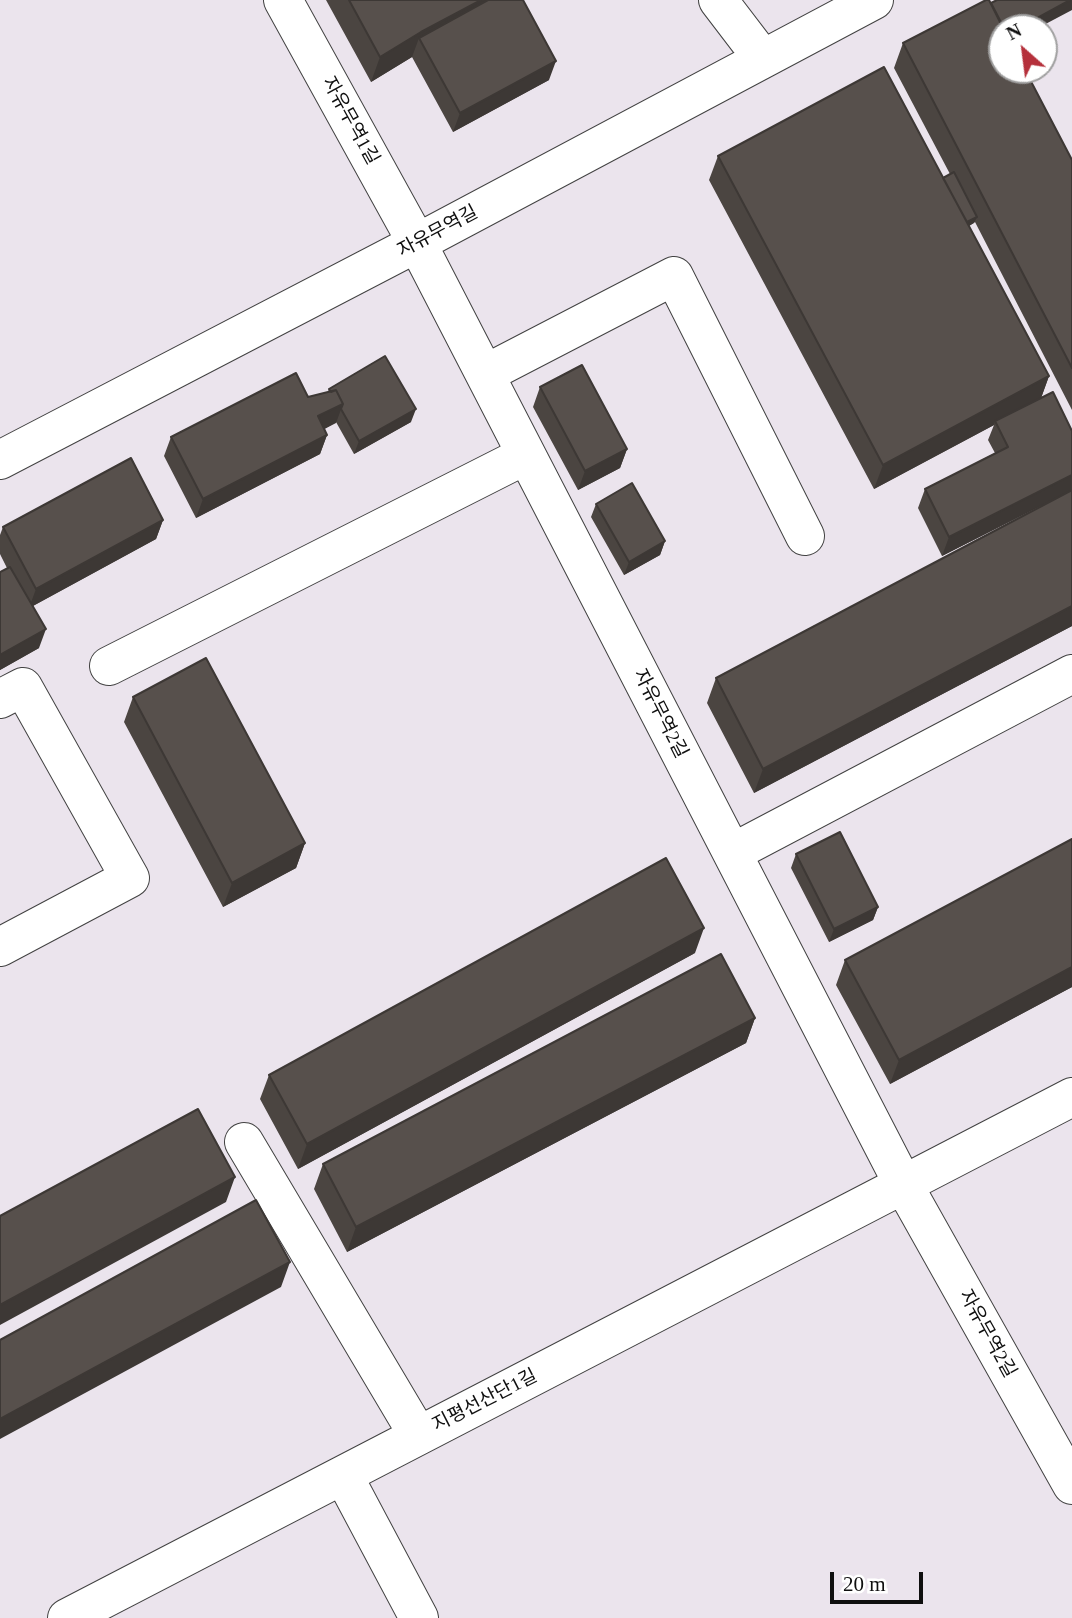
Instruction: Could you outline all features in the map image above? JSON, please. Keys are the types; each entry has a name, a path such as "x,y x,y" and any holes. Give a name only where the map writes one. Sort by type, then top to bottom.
{"street":[{"name":"자유무역1길","path":"283,0 417,243"},
{"path":"718,0 763,59"},
{"name":"자유무역길","path":"0,460 417,243 874,0"},
{"name":"자유무역2길","path":"417,243 903,1184 1072,1485"},
{"path":"485,374 674,276 805,536"},
{"path":"108,666 526,455"},
{"path":"732,853 1072,674"},
{"path":"0,699 23,687 130,878 0,947"},
{"path":"903,1184 1072,1097"},
{"path":"244,1142 418,1435"},
{"name":"지평선산단1길","path":"67,1618 903,1184"},
{"path":"343,1475 419,1618"}],"shaded area":[{"path":"0,0 1072,0 1072,1618 0,1618"}],"building":[{"path":"349,0 481,0 380,57"},
{"path":"488,0 523,0 556,61 460,113 419,38"},
{"path":"989,0 996,14 988,14 988,84 1032,84 1072,160 1072,368 903,43"},
{"path":"997,0 1070,0 1044,14 997,14 991,3"},
{"path":"884,67 1049,376 883,465 718,156"},
{"path":"954,172 977,217 967,222 943,178"},
{"path":"385,356 416,409 359,441 341,409 343,404 336,390 331,392 329,389"},
{"path":"582,365 627,449 585,471 540,387"},
{"path":"296,373 308,397 336,390 343,404 318,416 327,435 203,499 171,437"},
{"path":"1053,392 1072,431 1072,475 949,537 925,489 1008,447 995,421"},
{"path":"131,458 163,520 36,589 3,527"},
{"path":"632,483 665,541 629,562 596,504"},
{"path":"1072,490 1072,606 763,769 716,678"},
{"path":"10,567 46,629 0,655 0,572"},
{"path":"206,658 305,843 232,883 133,697"},
{"path":"840,832 878,907 834,929 796,854"},
{"path":"1072,839 1072,967 899,1060 845,960"},
{"path":"666,858 704,928 307,1144 269,1075"},
{"path":"721,954 755,1018 356,1227 323,1164"},
{"path":"198,1109 235,1177 0,1305 0,1216"},
{"path":"256,1200 290,1262 0,1419 0,1340"}]}
